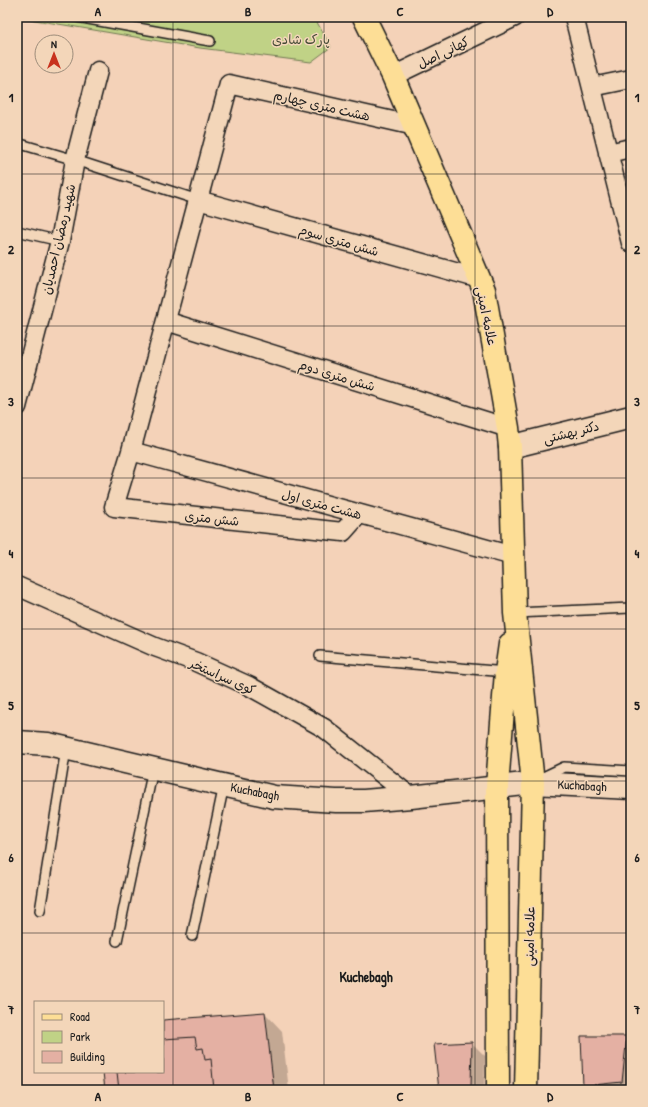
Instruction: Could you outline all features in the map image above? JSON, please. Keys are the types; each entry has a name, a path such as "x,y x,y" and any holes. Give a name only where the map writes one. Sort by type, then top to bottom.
{"main road":[{"name":"علامه امینی","path":"364,17 393,76 484,290 509,437 515,613 533,783 526,1090"},
{"name":"دکتر بهشتی","path":"509,437 631,418"},
{"path":"498,1090 497,786 506,672 515,613"},
{"name":"Kuchabagh","path":"17,742 48,744 274,796 336,801 364,801 411,797 533,783 631,788"}],"street":[{"name":"کهانی اصل","path":"393,76 515,17"},
{"path":"574,17 631,243"},
{"name":"شهید رمضان احمدیان","path":"17,407 60,241 76,160 98,71"},
{"path":"592,87 631,79"},
{"name":"هشت متری چهارم","path":"198,200 229,84 414,126"},
{"path":"608,153 631,148"},
{"path":"131,451 198,200"},
{"name":"شش متری سوم","path":"198,200 480,279"},
{"name":"شش متری دوم","path":"166,321 509,437"},
{"name":"شش متری","path":"131,451 114,507 343,532 359,514"},
{"name":"هشت متری اول","path":"131,451 514,556"},
{"name":"کوی سراستخر","path":"17,586 155,647 196,662 249,686 324,728 411,797"}],"lane":[{"path":"77,17 210,41"},
{"path":"17,143 76,160 198,200"},
{"path":"17,231 60,241"},
{"path":"515,613 631,608"},
{"path":"320,656 506,672"},
{"path":"40,911 66,748"},
{"path":"533,783 564,767 631,771"},
{"path":"117,940 153,769"},
{"path":"192,936 224,785"}],"green space":[{"name":"پارک شادی","path":"17,17 314,17 331,47 311,62 200,48"}],"building":[{"path":"265,1012 274,1090 105,1090 103,1073 164,1073 164,1020"},
{"path":"581,1036 627,1036 622,1082 583,1086"},
{"path":"195,1037 197,1049 203,1048 205,1060 211,1059 214,1090 119,1090 117,1073 164,1073 164,1039"},
{"path":"472,1042 471,1087 469,1090 439,1090 434,1044"}],"district":[{"name":"Kuchebagh","path":"366,977"}]}
